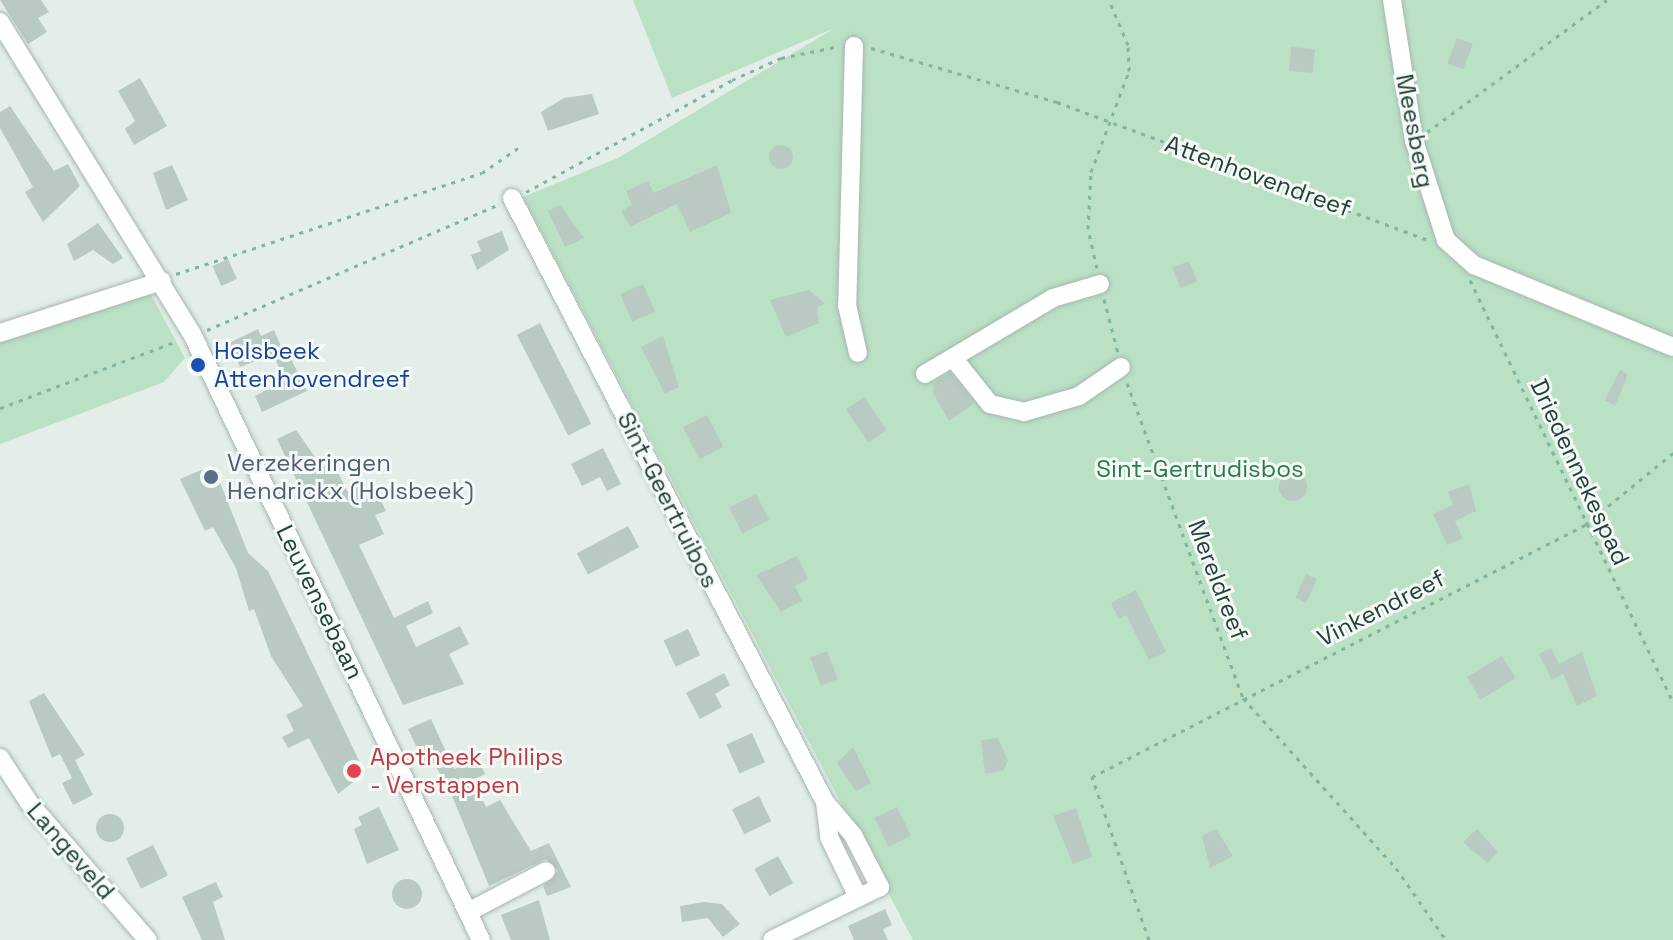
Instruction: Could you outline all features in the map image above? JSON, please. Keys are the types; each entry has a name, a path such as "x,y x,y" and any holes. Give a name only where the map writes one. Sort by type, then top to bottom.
{"street":[{"name":"Meesberg","path":"1392,0 1414,140 1433,215 1460,254"},
{"name":"Leuvensebaan","path":"0,22 193,336 481,940"},
{"path":"854,46 847,305 858,353"},
{"name":"Sint-Geertruibos","path":"512,198 825,802 829,837 858,897 772,940"},
{"path":"1460,254 1673,347"},
{"path":"0,333 162,281"},
{"path":"925,374 1053,298 1100,284"},
{"path":"954,359 990,404 1024,412 1079,396 1121,367"},
{"name":"Langeveld","path":"0,758 30,804 148,940"},
{"path":"468,912 546,871"}],"path":[{"name":"Mereldreef","path":"1109,0 1124,30 1129,71 1109,122 1090,200 1100,284 1121,367 1243,698 1396,868 1446,940"},
{"path":"1414,140 1607,0"},
{"name":"Attenhovendreef","path":"829,46 891,51 1109,122 1460,254"},
{"path":"162,281 482,173 518,148"},
{"name":"Driedennekespad","path":"1460,254 1585,525 1673,702"},
{"path":"0,408 193,336"},
{"name":"Vinkendreef","path":"1149,940 1092,777 1585,525 1673,453"}],"green space":[{"name":"Sint-Gertrudisbos","path":"633,0 1673,0 1673,940 913,940 523,197 618,158 835,28 672,98"},
{"path":"148,289 185,358 164,382 0,444 0,336"}],"building":[{"path":"0,0 41,0 49,12 38,18 47,32 28,44"},
{"path":"1457,38 1473,44 1463,69 1447,63"},
{"path":"1291,47 1315,49 1313,73 1289,71"},
{"path":"140,78 167,126 134,145 125,129 135,121 118,91"},
{"path":"592,94 599,114 548,131 541,112 564,98"},
{"path":"10,106 54,171 68,164 80,186 43,222 25,192 33,187 0,128 0,112"},
{"path":"781,145 790,148 793,157 790,166 781,169 772,166 769,157 772,148"},
{"path":"172,165 188,200 166,210 153,173"},
{"path":"717,165 731,213 690,232 677,204 630,227 621,211 632,205 626,191 648,181 654,193"},
{"path":"560,205 584,238 565,247 548,211"},
{"path":"98,223 123,258 113,264 93,250 74,261 67,244"},
{"path":"502,231 509,250 477,270 471,255 481,251 477,241"},
{"path":"228,259 237,279 221,286 212,266"},
{"path":"1189,261 1197,281 1181,288 1172,268"},
{"path":"643,284 655,311 632,322 620,294"},
{"path":"809,290 825,304 817,307 819,323 786,337 770,300"},
{"path":"540,323 591,424 568,435 517,335"},
{"path":"258,329 261,336 274,330 283,351 240,367 229,343"},
{"path":"663,336 679,387 665,394 641,347"},
{"path":"288,353 307,391 262,412 255,396 285,380 275,359"},
{"path":"1620,370 1628,374 1615,406 1605,400"},
{"path":"950,373 974,403 949,421 933,393 934,383"},
{"path":"864,397 886,430 868,442 846,409"},
{"path":"707,415 723,447 699,459 683,427"},
{"path":"296,430 322,467 333,462 347,491 359,486 365,500 378,494 386,511 375,515 384,534 359,545 394,618 428,601 433,613 406,626 416,647 460,626 469,644 449,654 464,684 403,705 277,439"},
{"path":"603,448 621,484 607,491 600,477 582,486 571,464"},
{"path":"213,465 248,553 268,571 365,773 338,794 309,738 288,748 282,737 294,731 286,715 303,706 271,656 254,609 249,611 236,568 213,527 205,531 180,479"},
{"path":"1293,473 1303,477 1307,487 1303,497 1293,501 1283,497 1279,487 1283,477"},
{"path":"1469,484 1476,511 1455,521 1463,538 1447,545 1433,514 1453,505 1448,492"},
{"path":"756,494 769,520 742,533 729,508"},
{"path":"628,526 639,547 588,574 577,553"},
{"path":"797,556 808,579 795,586 802,601 781,612 756,575"},
{"path":"1306,574 1317,579 1306,603 1295,598"},
{"path":"1136,590 1166,652 1149,660 1126,615 1119,619 1111,603"},
{"path":"688,629 700,655 676,667 664,640"},
{"path":"1551,648 1559,664 1582,652 1597,696 1577,706 1563,674 1552,680 1539,654"},
{"path":"827,651 838,679 821,685 810,657"},
{"path":"1502,656 1515,678 1480,699 1467,677"},
{"path":"724,673 730,685 715,694 722,707 700,719 686,693"},
{"path":"44,693 85,755 75,760 93,795 73,805 62,783 72,778 60,754 52,758 29,701"},
{"path":"431,719 454,769 479,760 485,774 473,780 486,807 500,800 531,851 549,843 571,887 547,896 543,886 558,871 546,859 489,886 450,791 434,763 426,767 408,729"},
{"path":"752,733 765,762 739,774 726,744"},
{"path":"998,738 1008,761 1003,771 985,774 981,740"},
{"path":"853,747 871,783 856,791 837,763"},
{"path":"759,796 771,821 744,834 732,809"},
{"path":"379,807 399,850 367,864 354,829 362,825 358,817"},
{"path":"897,807 911,836 889,847 875,818"},
{"path":"1076,808 1092,857 1073,864 1053,816"},
{"path":"110,814 120,818 124,828 120,838 110,842 100,838 96,828 100,818"},
{"path":"1216,829 1233,856 1210,868 1202,836"},
{"path":"1477,829 1498,852 1487,863 1463,842"},
{"path":"153,845 168,876 141,889 126,858"},
{"path":"778,856 793,883 769,896 754,869"},
{"path":"407,879 418,883 422,894 418,905 407,909 396,905 392,894 396,883"},
{"path":"216,882 223,897 213,902 225,940 202,940 182,897"},
{"path":"539,900 550,940 511,940 501,915"},
{"path":"704,902 722,904 740,924 723,937 708,918 682,922 680,906"},
{"path":"885,909 892,925 883,929 888,940 854,940 848,926"}],"place":[{"name":"Holsbeek Attenhovendreef","path":"198,365"},
{"name":"Verzekeringen Hendrickx (Holsbeek)","path":"211,477"},
{"name":"Apotheek Philips - Verstappen","path":"354,771"}]}
